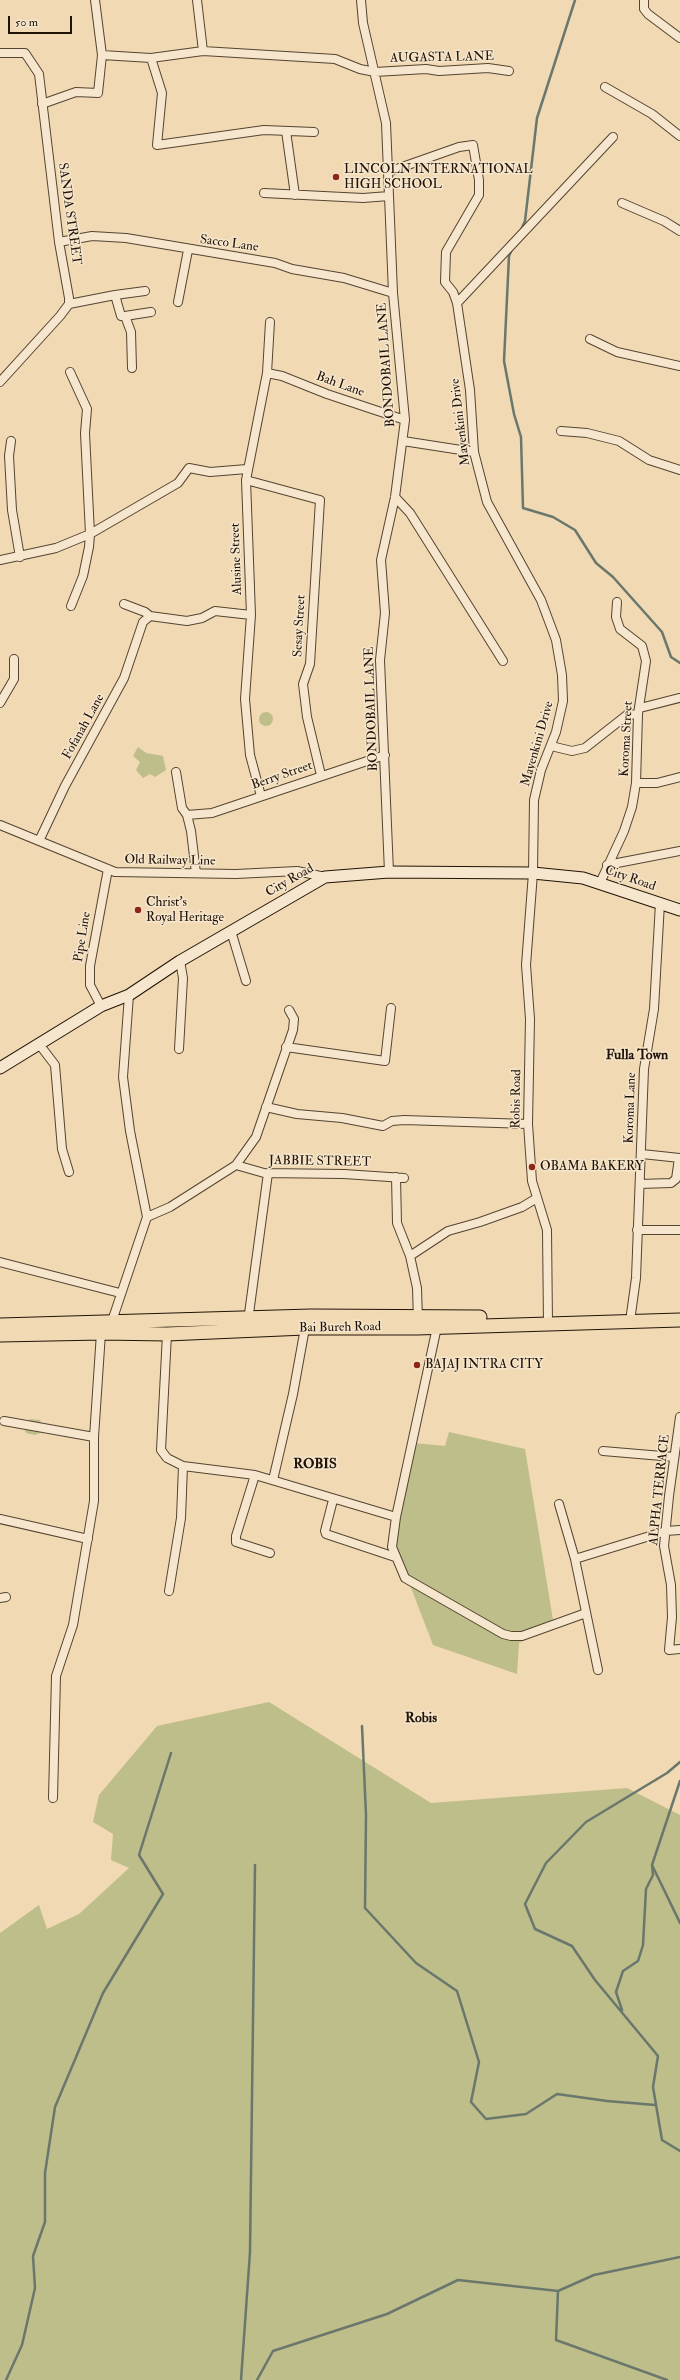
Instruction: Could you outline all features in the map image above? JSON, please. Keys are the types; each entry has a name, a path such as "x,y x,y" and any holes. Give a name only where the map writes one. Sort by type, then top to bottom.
{"highway":[{"name":"Bai Bureh Road","path":"0,1325 248,1318 418,1323 437,1327 631,1314 680,1315"},
{"name":"Bai Bureh Road","path":"0,1335 101,1333 167,1334 418,1323 548,1320 680,1320"}],"main road":[{"name":"City Road","path":"0,1068 100,1004 129,995 180,961 325,877 389,872 533,873 583,878 680,910"}],"street":[{"path":"42,104 76,92 98,93 102,55 96,0"},
{"path":"197,0 203,50"},
{"name":"BONDOBAIL LANE","path":"361,0 363,23 386,123 393,293 405,420 395,497 381,560 385,613 380,660 389,872"},
{"path":"644,0 644,8 648,14 680,38"},
{"name":"AUGASTA LANE","path":"102,55 151,58 203,50 335,59 360,69 375,72 426,69 439,71 488,68 509,70"},
{"name":"SANDA STREET","path":"0,53 25,53 32,61 39,74 59,242 69,304"},
{"path":"151,58 162,93 156,145 159,154"},
{"path":"605,87 652,114 680,136"},
{"path":"156,145 264,130 314,132"},
{"path":"286,131 295,195"},
{"path":"457,303 613,137"},
{"name":"Mayenkini Drive","path":"388,172 459,146 473,145 479,180 479,195 446,252 445,282 453,292 457,303 470,390 474,452 487,502 541,600 556,640 562,674 563,701 551,746 541,770 534,800 533,873"},
{"path":"264,193 363,198 389,196"},
{"path":"622,203 664,221 680,231"},
{"name":"Sacco Lane","path":"59,242 92,236 126,238 188,250 275,263 292,269 344,278 393,293"},
{"path":"178,302 188,250"},
{"path":"0,382 69,304 145,291"},
{"path":"115,295 121,316 151,312"},
{"path":"125,316 131,332 132,368"},
{"name":"Alusine Street","path":"261,796 250,755 245,700 251,615 246,480 267,373 270,322"},
{"path":"590,339 617,352 680,366"},
{"path":"70,372 87,409 85,433 90,534 83,576 71,606"},
{"name":"Bah Lane","path":"267,373 282,376 327,394 405,420"},
{"path":"561,431 587,433 619,441 650,460 680,470"},
{"path":"11,441 9,456 12,510 20,557"},
{"path":"403,441 474,452"},
{"path":"0,560 20,557 56,548 90,534 178,483 190,468 210,472 247,469"},
{"name":"Sesay Street","path":"246,480 320,500 310,664 303,684 307,717 321,775"},
{"path":"395,497 410,513 503,661"},
{"name":"Koroma Street","path":"600,883 624,831 636,783 639,711 646,661 645,652 642,646 620,629 616,617 618,602"},
{"path":"124,604 146,612 147,619 187,621 202,618 214,611 251,615"},
{"name":"Fofanah Lane","path":"39,841 65,786 124,678 147,619"},
{"path":"0,703 14,679 14,659"},
{"path":"551,746 572,750 584,748 627,715 679,698"},
{"name":"Berry Street","path":"187,815 212,813 321,775 385,755"},
{"path":"176,772 182,808 187,815 196,873"},
{"path":"636,783 657,783 680,777"},
{"name":"Old Railway Line","path":"0,825 115,872 236,874 298,871 325,877"},
{"path":"607,865 680,852"},
{"name":"Pipe Line","path":"100,1004 90,985 90,966 108,869"},
{"name":"Robis Road","path":"533,873 526,964 530,1057 528,1124 532,1181 547,1230 548,1320"},
{"name":"Koroma Lane","path":"631,1314 636,1278 637,1230 642,1154 644,1069 654,1009 660,904"},
{"path":"231,931 246,981"},
{"path":"179,1049 183,978 180,961"},
{"path":"112,1321 120,1293 147,1217 130,1131 123,1077 129,995"},
{"path":"85,1010 100,1004"},
{"path":"286,1047 385,1061 391,1008"},
{"path":"147,1217 170,1207 236,1165 256,1137 293,1030 294,1019 289,1010"},
{"path":"39,1044 55,1066 62,1149 70,1172"},
{"path":"266,1107 297,1114 342,1118 383,1126 392,1121 404,1120 528,1124"},
{"path":"640,1184 672,1183 676,1179 680,1158 642,1154"},
{"name":"JABBIE STREET","path":"236,1165 268,1173 400,1177 397,1223 410,1256"},
{"path":"248,1331 248,1318 268,1173"},
{"path":"418,1323 417,1288 410,1256 448,1231 487,1219 537,1198"},
{"path":"637,1230 680,1230"},
{"path":"0,1262 120,1293"},
{"path":"437,1327 396,1516 392,1547 405,1578 503,1634 522,1636 586,1613"},
{"path":"273,1480 293,1394 305,1328"},
{"path":"52,1798 56,1676 73,1625 94,1501 94,1437 101,1333"},
{"path":"167,1334 161,1450 167,1458 183,1466 255,1475 333,1500 396,1516"},
{"name":"ALPHA TERRACE","path":"680,1417 677,1453 664,1546 671,1585 672,1618 670,1650 680,1649"},
{"path":"4,1421 94,1437"},
{"path":"603,1451 677,1453"},
{"path":"169,1590 181,1518 183,1466"},
{"path":"255,1475 236,1536 236,1542 270,1553"},
{"path":"333,1500 325,1530 326,1534 395,1557"},
{"path":"560,1504 575,1559 598,1670"},
{"path":"0,1519 88,1539"},
{"path":"575,1559 666,1531 680,1530"}],"green space":[{"path":"263,712 269,712 273,716 273,722 269,726 263,726 259,722 259,716"},
{"path":"138,747 146,753 163,756 166,770 155,777 150,774 143,778 136,770 140,762 133,756"},
{"path":"30,1419 40,1420 45,1431 35,1435 26,1433 24,1428"},
{"path":"449,1432 525,1449 554,1626 519,1643 517,1674 433,1645 395,1546 414,1443 445,1446"},
{"path":"269,1702 431,1803 627,1788 680,1815 680,2380 0,2380 0,1933 39,1905 47,1929 79,1914 129,1868 111,1860 113,1834 93,1822 99,1795 157,1726"}],"waterway":[{"path":"520,232 525,221 537,118 575,0"},
{"path":"513,247 509,256 504,361 514,414 521,437 523,508 553,517 575,530 596,563 613,577 662,632 671,657 680,663"},
{"path":"362,1726 366,1815 365,1908 416,1963 457,1991 479,2062 471,2102 486,2119 526,2114 557,2094 607,2101 655,2105"},
{"path":"6,2380 22,2345 35,2288 33,2256 45,2222 45,2173 55,2107 103,1993 163,1894 139,1855 171,1753"},
{"path":"680,1762 667,1773 586,1822 546,1863 525,1904 535,1929 572,1946 595,1980 658,2056 653,2087 662,2140 680,2151"},
{"path":"680,1781 652,1865 680,1923"},
{"path":"241,2380 250,2252 255,1865"},
{"path":"622,2010 616,1992 623,1971 638,1961 643,1945 646,1889 653,1875 652,1865"},
{"path":"667,2380 556,2340 558,2291 594,2275 680,2257"},
{"path":"257,2380 273,2351 387,2314 458,2280 558,2291"}],"place":[{"name":"LINCOLN INTERNATIONAL HIGH SCHOOL","path":"336,177"},
{"name":"Christ's Royal Heritage","path":"138,910"},
{"name":"OBAMA BAKERY","path":"532,1167"},
{"name":"BAJAJ INTRA CITY","path":"417,1365"}],"district":[{"name":"Fulla Town","path":"637,1056"},
{"name":"ROBIS","path":"315,1465"},
{"name":"Robis","path":"421,1719"}]}
